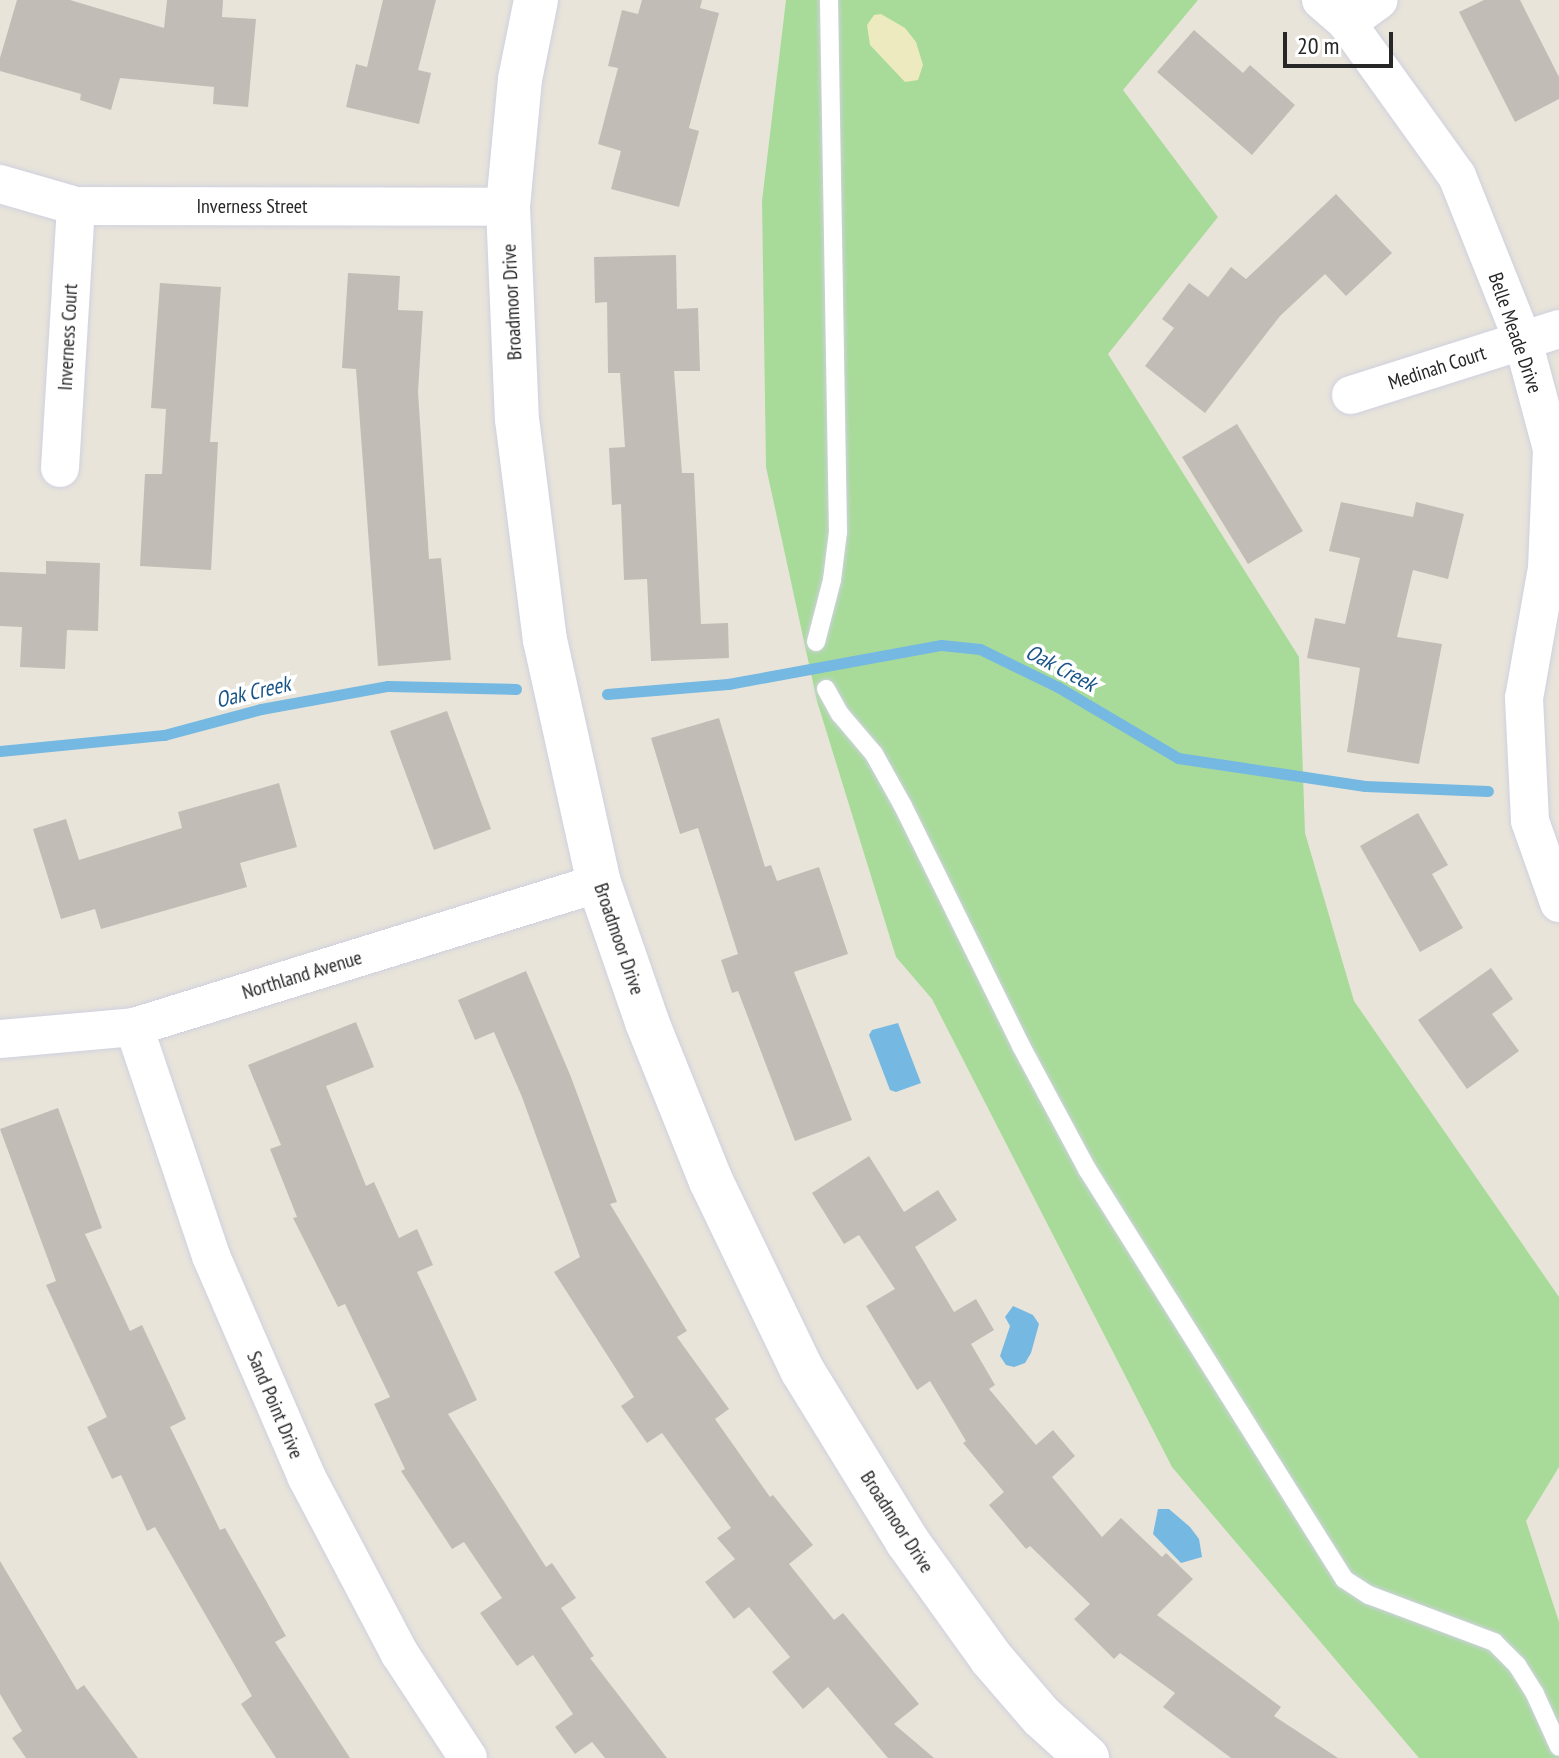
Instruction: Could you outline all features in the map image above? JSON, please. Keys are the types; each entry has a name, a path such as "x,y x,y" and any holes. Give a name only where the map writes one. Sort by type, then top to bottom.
{"street":[{"name":"Broadmoor Drive","path":"536,0 520,79 508,207 517,419 545,640 599,883 647,1022 711,1181 802,1370 907,1541 991,1658 1042,1717 1087,1758"},
{"path":"1334,12 1379,0"},
{"name":"Belle Meade Drive","path":"1334,12 1457,176 1523,341 1552,449 1547,568 1524,698 1530,821 1559,903"},
{"name":"Inverness Street","path":"0,184 76,206 508,207"},
{"name":"Inverness Court","path":"60,468 76,206"},
{"name":"Medinah Court","path":"1351,395 1559,329"},
{"name":"Northland Avenue","path":"0,1039 134,1027 599,883"},
{"name":"Sand Point Drive","path":"134,1027 211,1256 306,1476 400,1654 468,1758"}],"lane":[{"path":"816,642 832,580 838,532 829,0"},
{"path":"826,689 840,714 874,754 903,806 1021,1046 1087,1169 1344,1579 1369,1595 1494,1642 1517,1665 1529,1684 1559,1747"}],"green space":[{"path":"786,0 1198,0 1123,90 1218,217 1108,354 1299,657 1305,833 1354,1001 1559,1297 1559,1467 1526,1521 1559,1622 1559,1758 1419,1758 1172,1467 932,999 896,957 817,701 766,467 762,201"}],"sand":[{"path":"881,14 905,28 916,42 923,65 918,80 905,82 870,45 867,25 874,15"}],"water":[{"path":"898,1023 921,1083 896,1092 890,1090 869,1035 872,1030"},
{"path":"1013,1306 1033,1315 1039,1324 1031,1353 1025,1363 1014,1367 1006,1365 1000,1356 1010,1326 1005,1317"},
{"path":"1158,1509 1169,1509 1190,1527 1199,1539 1202,1557 1181,1563 1153,1534"}],"building":[{"path":"17,0 70,0 164,28 167,0 223,0 222,17 256,19 248,107 213,104 214,87 120,78 111,110 80,100 81,94 0,71 0,58"},
{"path":"383,0 436,0 418,70 431,73 419,124 346,107 356,64 367,67"},
{"path":"642,0 702,0 700,8 719,13 689,128 699,131 679,207 611,189 621,151 598,144 618,68 608,66 622,10 638,14"},
{"path":"1484,0 1520,0 1559,77 1559,99 1515,122 1459,12"},
{"path":"1194,30 1243,73 1250,65 1295,105 1252,155 1157,72"},
{"path":"1336,194 1392,253 1346,296 1325,274 1280,316 1205,413 1145,366 1174,328 1162,319 1189,283 1208,297 1231,267 1246,279"},
{"path":"676,255 677,309 698,308 700,371 674,371 682,473 694,473 701,624 728,623 729,658 651,661 647,579 624,580 621,504 612,505 609,448 625,447 620,373 608,373 607,302 595,303 594,257"},
{"path":"348,273 400,276 398,310 423,311 418,392 429,559 441,558 451,660 378,666 356,369 342,368"},
{"path":"160,283 221,287 210,442 218,442 211,570 140,566 145,474 162,474 166,409 151,408"},
{"path":"1237,424 1303,531 1248,564 1182,457"},
{"path":"1341,502 1413,517 1416,502 1464,514 1448,579 1413,570 1397,637 1442,644 1419,764 1347,752 1360,668 1307,658 1315,618 1345,624 1360,558 1329,551"},
{"path":"46,561 100,563 98,631 67,630 65,669 20,667 22,627 0,626 0,572 46,574"},
{"path":"447,711 491,829 434,850 390,731"},
{"path":"719,718 765,867 771,865 777,881 819,867 848,954 794,972 852,1120 795,1141 738,991 732,993 721,960 738,954 698,828 680,834 651,738"},
{"path":"279,783 297,847 240,863 247,887 101,929 95,909 61,919 33,829 66,819 79,860 182,828 178,812"},
{"path":"1418,813 1448,865 1432,874 1463,928 1420,952 1360,846"},
{"path":"1491,968 1513,999 1492,1014 1519,1051 1467,1089 1418,1020"},
{"path":"526,971 571,1077 617,1202 610,1204 687,1331 677,1337 729,1409 715,1419 770,1497 773,1495 813,1545 789,1564 834,1620 843,1613 919,1704 894,1724 934,1758 888,1758 828,1687 803,1709 772,1672 790,1657 749,1607 734,1619 705,1582 735,1559 717,1538 731,1528 662,1433 647,1443 621,1406 634,1397 554,1272 580,1257 522,1097 494,1032 475,1040 458,1000"},
{"path":"356,1022 374,1067 326,1086 366,1186 374,1182 399,1238 417,1229 433,1265 417,1272 477,1400 448,1414 546,1567 552,1563 576,1598 561,1608 594,1656 590,1658 667,1758 605,1758 592,1742 575,1754 555,1727 573,1714 533,1655 517,1666 480,1613 502,1598 464,1542 452,1549 401,1471 405,1469 374,1404 390,1397 345,1304 338,1307 293,1218 297,1217 270,1149 281,1145 248,1065"},
{"path":"58,1108 102,1228 85,1234 130,1331 142,1325 186,1419 170,1427 220,1530 225,1528 286,1636 275,1642 350,1758 276,1758 241,1704 252,1696 155,1527 147,1531 121,1475 112,1479 87,1427 107,1417 46,1285 56,1281 0,1129"},
{"path":"869,1156 904,1212 938,1190 957,1220 915,1247 954,1312 976,1299 994,1330 971,1344 995,1385 989,1389 1036,1445 1053,1430 1075,1456 1052,1477 1102,1537 1121,1518 1162,1557 1166,1553 1193,1579 1157,1615 1281,1707 1274,1716 1338,1758 1231,1758 1163,1707 1175,1693 1120,1653 1114,1659 1074,1619 1090,1604 1030,1546 1026,1549 989,1505 1004,1492 963,1443 966,1441 930,1381 917,1390 866,1306 895,1289 859,1235 844,1244 812,1193"},
{"path":"0,1561 77,1690 84,1685 138,1758 26,1758 12,1738 22,1731 0,1694"}],"waterway":[{"name":"Oak Creek","path":"607,694 728,684 941,645 980,649 1058,687 1178,758 1365,786 1488,791"},
{"name":"Oak Creek","path":"0,751 164,735 261,709 388,686 516,689"}]}
